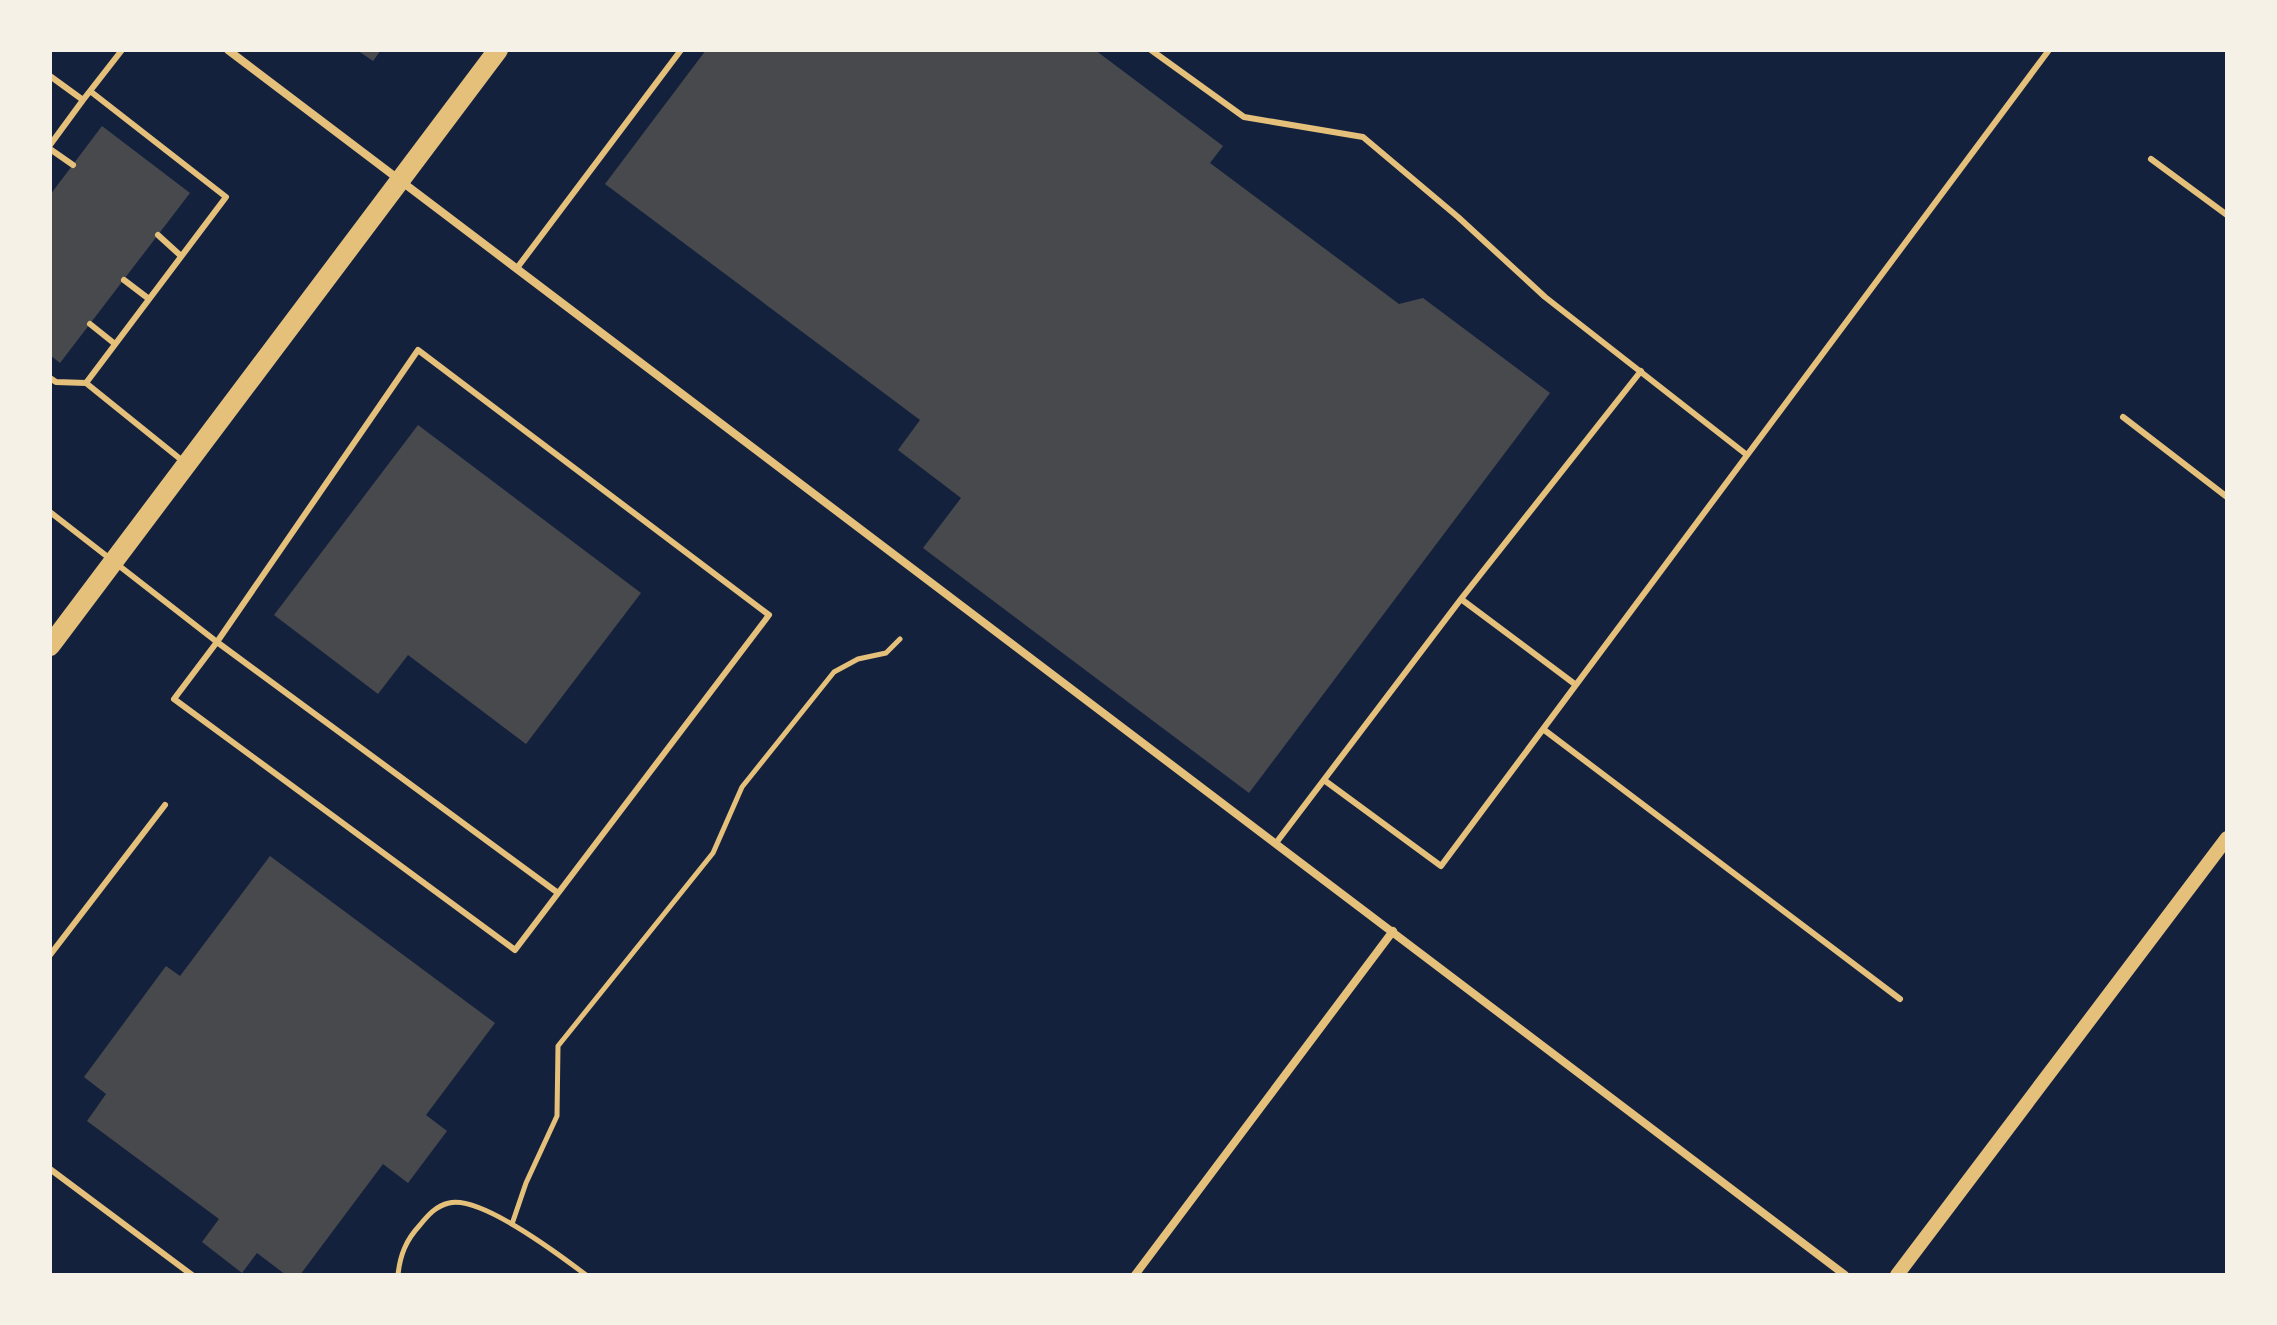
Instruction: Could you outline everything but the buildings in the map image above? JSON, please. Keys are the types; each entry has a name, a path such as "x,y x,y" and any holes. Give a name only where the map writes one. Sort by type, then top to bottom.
{"main road":[{"path":"50,646 498,50"}],"street":[{"path":"228,50 1845,1275"},
{"path":"1897,1275 2227,838"},
{"path":"1135,1275 1393,931"}],"lane":[{"path":"73,165 50,147 122,50"},
{"path":"517,268 681,50"},
{"path":"1151,50 1244,117 1363,137 1458,217 1545,297 1747,455"},
{"path":"1324,780 1441,866 2049,50"},
{"path":"50,76 83,100"},
{"path":"86,383 226,197 90,91"},
{"path":"2151,159 2227,215"},
{"path":"158,235 181,256"},
{"path":"124,280 149,299"},
{"path":"90,324 115,344"},
{"path":"418,350 769,615 515,950 174,699 217,642 418,350"},
{"path":"1276,843 1461,599 1641,371"},
{"path":"50,378 56,382 86,383 186,464"},
{"path":"2123,417 2227,497"},
{"path":"50,512 217,642 558,893"},
{"path":"1461,599 1576,685"},
{"path":"1543,729 1900,999"},
{"path":"50,955 165,805"},
{"path":"50,1169 192,1275"}],"path":[{"path":"512,1224 526,1183 557,1116 558,1046 591,1001 637,952 693,874 713,853 742,787 834,672 858,659 886,653 900,639"},
{"path":"398,1275 400,1258 410,1236 431,1211 452,1202 470,1205 512,1224 586,1275"}]}
